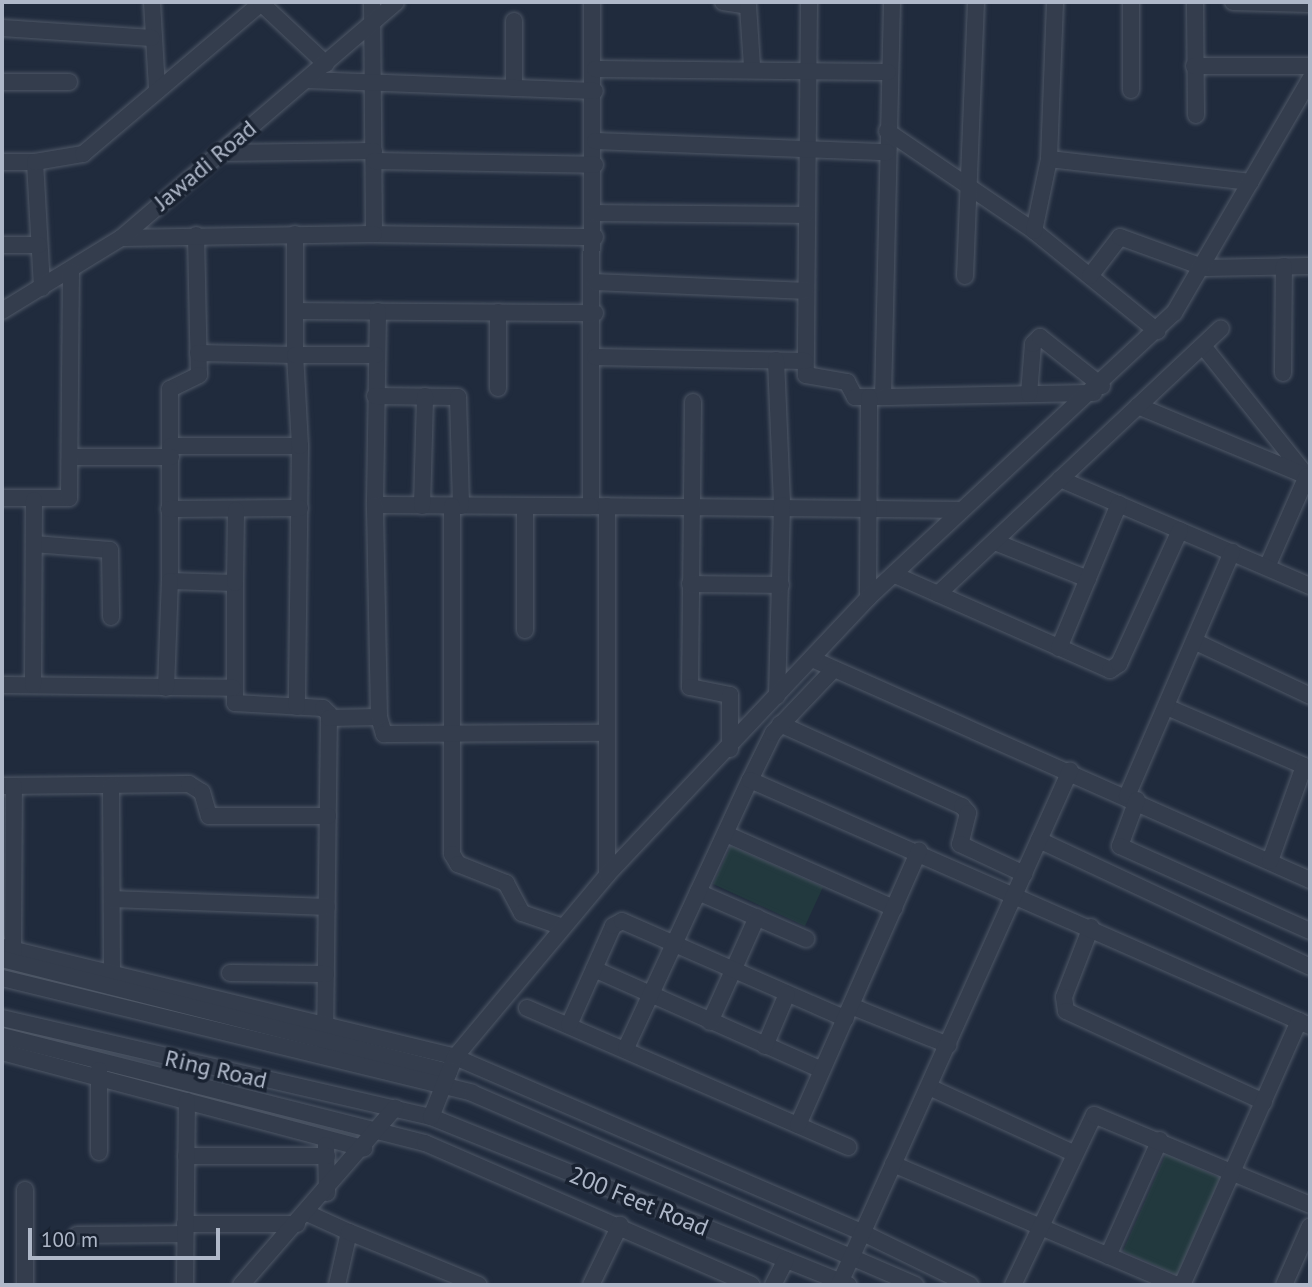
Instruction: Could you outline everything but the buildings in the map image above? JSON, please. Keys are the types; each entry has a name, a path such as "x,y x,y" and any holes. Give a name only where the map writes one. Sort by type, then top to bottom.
{"street":[{"path":"152,2 157,90"},
{"path":"2,162 36,162 83,154 260,2 326,64"},
{"path":"372,2 374,234"},
{"name":"Jawadi Road","path":"2,311 121,238 396,2"},
{"path":"592,2 595,69 595,357 607,733 607,875"},
{"path":"723,2 748,6 752,67"},
{"path":"809,2 806,69 805,361 810,380 846,382 855,397 1098,390"},
{"path":"868,597 869,509 892,2"},
{"path":"965,276 966,184 976,2"},
{"path":"1034,231 1049,159 1055,2"},
{"path":"1131,2 1131,90"},
{"path":"1195,2 1196,115"},
{"path":"1233,2 1310,4"},
{"path":"513,21 513,88"},
{"path":"2,28 152,37"},
{"path":"1194,66 1310,66"},
{"path":"595,69 752,67 888,72"},
{"path":"431,1117 449,1071 607,875 730,749 868,597 895,575 961,510 1098,390 1157,331 1205,268 1251,182 1305,100 1310,79"},
{"path":"307,80 595,91"},
{"path":"2,82 69,82"},
{"path":"887,131 1034,231 1157,331"},
{"path":"595,141 887,152"},
{"path":"219,153 595,165"},
{"path":"1049,159 1251,182"},
{"path":"36,162 42,288"},
{"path":"595,213 806,215"},
{"path":"121,238 295,234 595,237"},
{"path":"295,234 295,355 300,446 298,707"},
{"path":"166,688 170,581 170,385 198,380 196,235"},
{"path":"1090,276 1120,237 1205,268 1310,266"},
{"path":"2,246 40,245"},
{"path":"1283,373 1284,266"},
{"path":"2,498 69,498 71,271"},
{"path":"595,282 806,290"},
{"path":"295,311 595,313"},
{"path":"378,311 375,505 381,733 454,730 607,733"},
{"path":"498,312 498,388"},
{"path":"938,594 1221,328"},
{"path":"1029,394 1032,344 1040,337 1098,390"},
{"path":"1202,346 1309,478"},
{"path":"198,353 376,355"},
{"path":"595,357 805,361"},
{"path":"776,360 782,505 777,696"},
{"path":"375,396 425,396 461,401 457,506 453,859 506,883 522,913 563,927"},
{"path":"422,506 425,396"},
{"path":"693,402 690,505 691,687 730,695 730,749"},
{"path":"1138,406 1309,478"},
{"path":"71,457 300,446"},
{"path":"1267,567 1309,478"},
{"path":"1060,479 1310,586"},
{"path":"33,685 34,500"},
{"path":"1059,648 1119,504"},
{"path":"375,505 526,508 782,505 961,510"},
{"path":"170,509 300,508"},
{"path":"525,630 526,508"},
{"path":"236,509 233,688 239,706 323,708 329,718 325,1035"},
{"path":"895,575 1059,648 1115,668 1181,530"},
{"path":"995,542 1087,579"},
{"path":"34,544 110,550 111,617"},
{"path":"1232,552 1132,798 1120,846 1310,931"},
{"path":"170,581 235,583"},
{"path":"690,584 781,585"},
{"path":"1196,642 1310,696"},
{"path":"811,659 1132,798 1310,880"},
{"path":"626,1048 750,780 780,724 833,670"},
{"path":"2,685 233,688"},
{"path":"1169,708 1307,759 1270,861"},
{"path":"329,718 379,717"},
{"path":"780,724 962,806 968,813 960,844 1024,874"},
{"path":"843,1284 863,1233 1070,771"},
{"path":"750,780 1016,893 1305,1023 1179,1285 1041,1223 894,1164"},
{"path":"328,816 209,816 194,785 8,786 7,954 325,1035 449,1071 863,1233 970,1285"},
{"path":"111,786 112,981"},
{"path":"726,834 894,908"},
{"path":"1039,840 1310,967"},
{"path":"798,1125 919,851"},
{"path":"698,892 806,939"},
{"path":"112,900 327,907"},
{"path":"710,1022 757,918"},
{"path":"569,1025 616,922 787,994 948,1045"},
{"path":"1091,927 1064,997 1066,1011 1265,1102"},
{"path":"594,969 822,1070"},
{"path":"230,973 327,974"},
{"path":"2,978 449,1071 494,1101 915,1285"},
{"path":"765,1046 787,994"},
{"path":"527,1008 626,1048 848,1147"},
{"name":"Ring Road","path":"2,1018 431,1117"},
{"path":"2,1036 425,1143 620,1225 751,1285"},
{"path":"2,1052 364,1148"},
{"path":"99,1060 99,1152"},
{"path":"929,1087 1073,1153"},
{"path":"186,1285 187,1101"},
{"path":"241,1285 327,1193 395,1108"},
{"path":"1013,1285 1073,1153 1094,1115 1160,1140 1310,1205"},
{"name":"200 Feet Road","path":"431,1117 843,1284"},
{"path":"325,1136 327,1193"},
{"path":"1108,1255 1160,1140"},
{"path":"186,1156 327,1156"},
{"path":"25,1190 25,1285"},
{"path":"77,1235 186,1229 302,1218 349,1232 479,1285"},
{"path":"591,1285 620,1225"},
{"path":"1284,1285 1310,1226"},
{"path":"337,1285 349,1232"},
{"path":"773,1285 786,1260"}],"green space":[{"path":"731,846 823,887 805,926 713,884"},
{"path":"1166,1154 1220,1178 1177,1275 1123,1251"}]}
